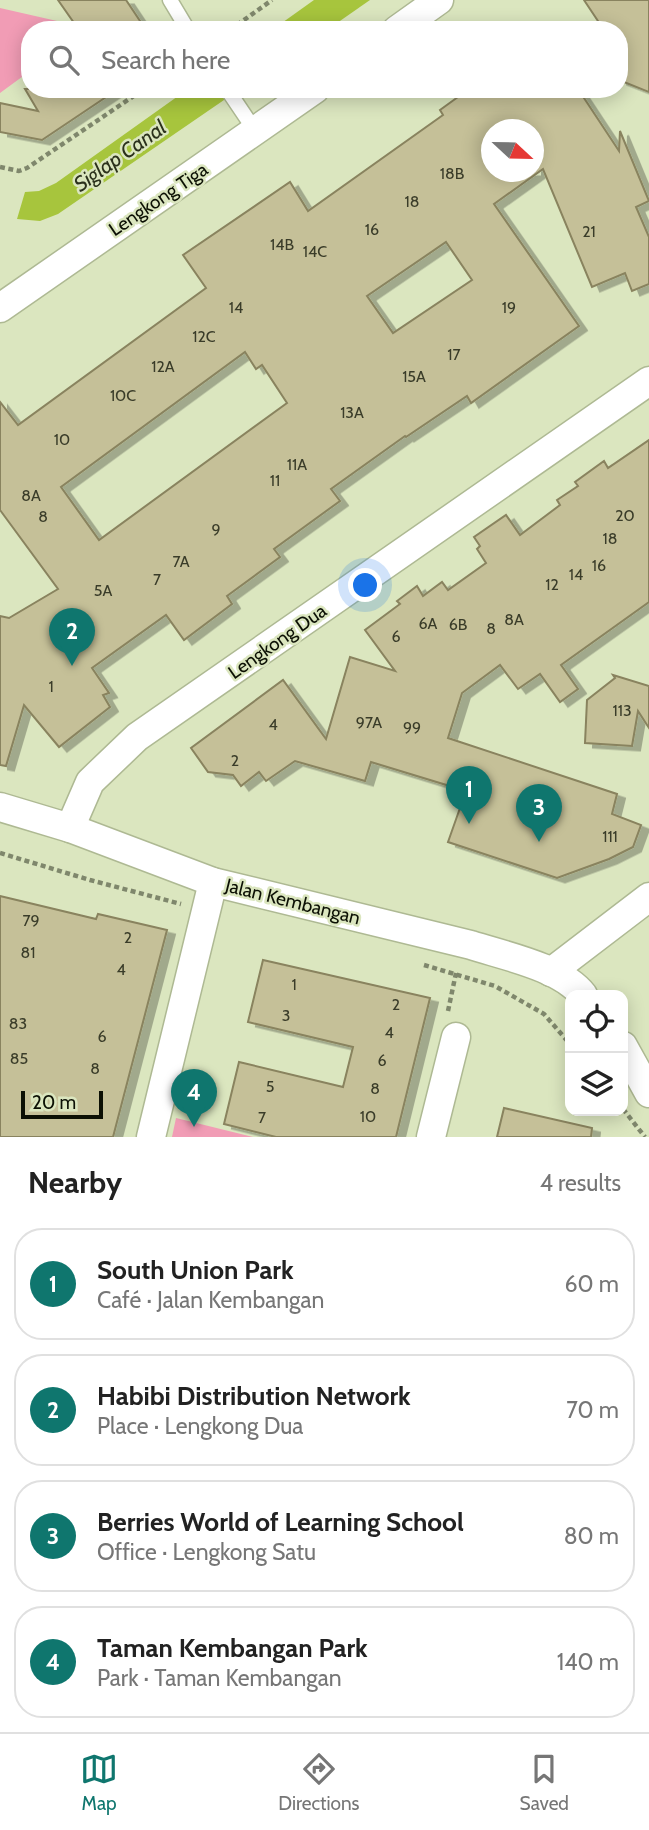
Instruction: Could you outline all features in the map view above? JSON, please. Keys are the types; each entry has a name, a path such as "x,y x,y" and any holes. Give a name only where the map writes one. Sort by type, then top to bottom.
{"street":[{"path":"410,21 439,0"},
{"name":"Lengkong Tiga","path":"0,307 303,98"},
{"name":"Lengkong Dua","path":"70,828 90,782 137,737 649,381"},
{"name":"Jalan Kembangan","path":"0,807 70,828 214,882 471,946 551,972 579,990"},
{"path":"151,1137 214,882"},
{"path":"551,972 649,897"},
{"path":"431,1137 456,1037"},
{"path":"627,1053 649,1093"}],"lane":[{"path":"170,0 183,21"},
{"path":"233,98 256,132"}],"path":[{"path":"243,21 272,0"},
{"path":"0,167 19,171 27,168 131,98"},
{"path":"0,853 90,880 207,910"},
{"path":"420,964 495,986 544,1014 565,1038"},
{"path":"628,1115 645,1137"}],"shaded area":[{"path":"0,8 57,21 21,21 21,78 0,93"},
{"path":"176,1118 253,1137 172,1137"}],"water":[{"path":"314,0 370,0 340,21 285,21"},
{"name":"Siglap Canal","path":"175,98 227,98 58,214 40,221 17,219 25,192 39,191 56,183"}],"building":[{"path":"58,0 126,0 140,21 73,21"},
{"path":"584,0 649,0 649,92 628,84 628,21 598,21"},
{"path":"30,98 105,98 42,140 0,132 0,103 38,111"},
{"path":"457,98 584,98 619,151 620,131 649,201 636,207 649,237 649,284 632,291 625,273 592,287 544,171 544,119 481,119 481,182 525,182 494,204 579,326 471,403 467,396 331,489 340,501 274,549 280,557 227,596 232,604 184,640 166,615 92,668 109,693 103,695 110,707 59,747 24,705 6,766 0,765 0,616 9,618 58,589 0,510 0,402 18,425 206,288 183,255 290,182 308,211 443,115 440,110","holes":["446,242 472,280 393,333 367,296","245,352 256,369 262,365 287,403 99,540 61,487"]},
{"path":"649,440 649,602 561,665 578,689 560,702 540,674 518,689 500,665 462,693 448,738 617,794 612,814 641,825 633,847 557,878 448,842 466,791 371,762 365,781 295,761 266,781 259,772 241,786 233,775 208,772 191,748 283,680 326,739 350,657 395,671 365,630 400,604 397,601 417,586 423,596 442,582 448,590 486,563 477,549 480,546 474,537 506,515 520,535 560,505 557,500 578,486 575,482 604,461 608,468"},
{"path":"613,675 649,686 649,728 638,711 632,746 585,743 587,700 615,678"},
{"path":"0,896 96,919 98,914 167,930 113,1137 0,1137"},
{"path":"263,960 430,998 396,1137 276,1137 224,1124 239,1062 343,1087 353,1047 248,1022"},
{"path":"504,1108 592,1128 591,1137 497,1137"}],"place":[{"name":"Habibi Distribution Network","path":"72,666"},
{"name":"South Union Park","path":"469,824"},
{"name":"Berries World of Learning School","path":"539,842"},
{"name":"Taman Kembangan Park","path":"194,1127"}]}
